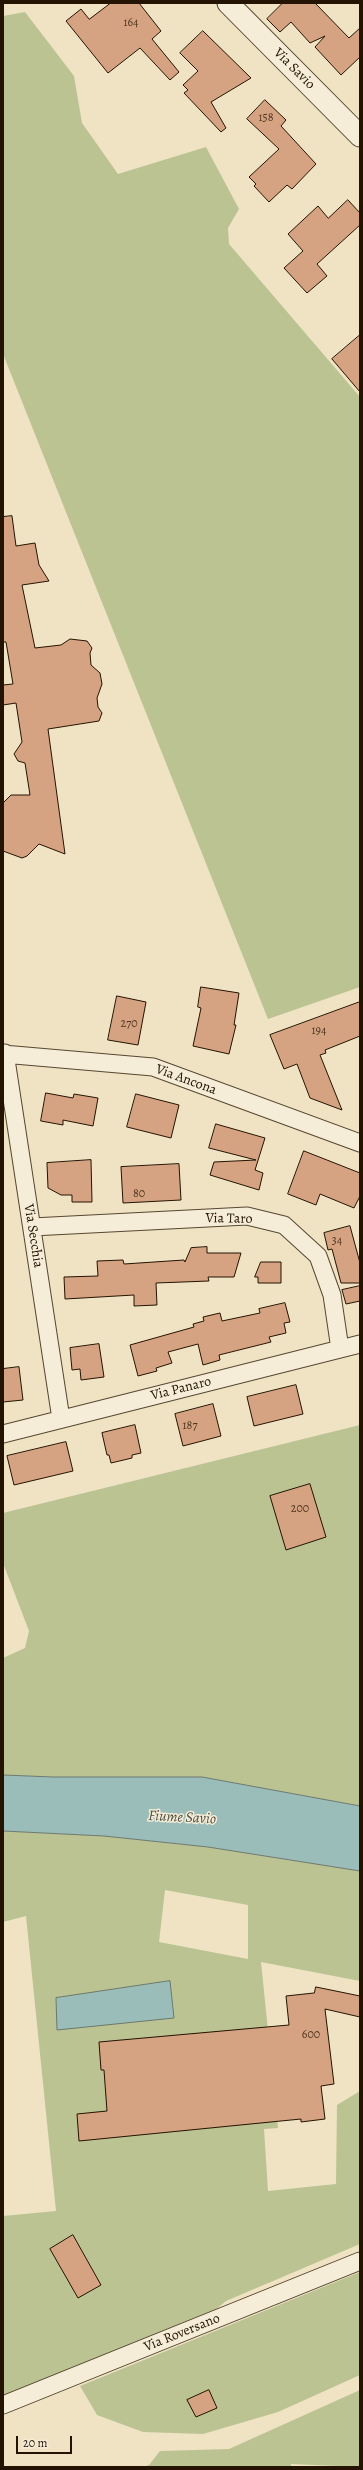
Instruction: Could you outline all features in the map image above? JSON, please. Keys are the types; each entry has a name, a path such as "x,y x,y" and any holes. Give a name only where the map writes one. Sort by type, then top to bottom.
{"street":[{"name":"Via Savio","path":"228,3 360,136"},
{"name":"Via Ancona","path":"4,1053 153,1067 360,1143"},
{"name":"Via Secchia","path":"4,1053 61,1419"},
{"name":"Via Taro","path":"32,1227 247,1216 284,1225 318,1256 332,1295 340,1349"},
{"name":"Via Panaro","path":"3,1434 360,1344"},
{"name":"Via Roversano","path":"3,2405 360,2261"}],"green space":[{"path":"25,12 74,76 82,123 118,174 206,147 239,209 228,228 229,244 360,397 360,987 268,1019 3,354 3,16"},
{"path":"360,1425 360,1806 202,1777 53,1777 3,1775 3,1658 25,1648 29,1631 3,1563 3,1513"},
{"path":"3,1831 104,1836 208,1847 360,1871 360,1981 261,1962 278,2128 264,2129 268,2191 336,2184 337,2105 360,2091 360,2244 226,2301 214,2311 3,2398 3,2216 56,2211 26,1916 3,1922","holes":["165,1890 248,1905 248,1959 159,1942"]},
{"path":"360,2272 360,2375 278,2412 203,2434 143,2432 97,2415 80,2386"},
{"path":"360,2390 360,2467 291,2464 291,2467 144,2467 149,2465 160,2451 229,2449"}],"water":[{"name":"Fiume Savio","path":"3,1775 53,1777 202,1777 360,1806 360,1871 208,1847 104,1836 3,1831"},
{"path":"170,1981 174,2018 57,2030 56,1998"}],"building":[{"path":"111,3 139,3 161,31 152,39 179,72 170,80 140,48 108,73 66,21 81,9 89,19"},
{"path":"283,3 315,3 349,38 360,28 360,57 341,75 315,47 325,36 310,43 291,22 280,32 267,19"},
{"path":"203,31 251,78 211,102 226,128 221,132 184,93 188,90 183,85 198,71 180,53"},
{"path":"265,100 286,120 281,126 316,164 292,189 287,185 269,202 254,186 256,184 249,177 279,149 247,119"},
{"path":"348,200 360,213 360,225 317,264 327,276 307,293 284,268 303,251 288,234 318,206 328,218"},
{"path":"360,335 360,392 332,359"},
{"path":"12,516 16,546 35,543 39,565 49,581 22,585 35,648 61,645 70,639 87,641 92,648 90,653 91,665 100,673 102,684 97,698 98,707 102,713 99,721 48,729 65,854 39,844 27,856 22,858 3,851 3,803 11,795 30,795 25,763 18,761 14,754 22,742 16,703 3,705 3,685 13,684 6,642 3,642 3,517"},
{"path":"201,987 239,993 234,1025 236,1025 229,1054 193,1046 201,1008 198,1007"},
{"path":"117,996 146,1002 138,1045 108,1040"},
{"path":"360,1002 360,1036 325,1050 326,1053 320,1055 342,1110 310,1098 297,1064 284,1069 270,1035"},
{"path":"46,1093 73,1098 74,1094 98,1098 93,1126 63,1120 63,1125 41,1121"},
{"path":"136,1094 179,1105 171,1138 127,1127"},
{"path":"216,1124 265,1138 255,1170 263,1173 259,1190 210,1175 214,1162 256,1160 209,1148"},
{"path":"304,1151 360,1173 360,1196 354,1208 320,1194 316,1205 288,1194"},
{"path":"91,1160 92,1202 72,1202 72,1195 61,1195 48,1188 47,1163"},
{"path":"179,1164 181,1200 123,1203 121,1167"},
{"path":"350,1226 360,1263 360,1283 341,1283 332,1249 328,1250 324,1233"},
{"path":"207,1247 207,1253 241,1253 234,1277 208,1277 209,1281 156,1283 157,1305 134,1306 134,1295 65,1299 64,1277 98,1276 97,1261 123,1260 124,1264 184,1260 185,1262 191,1248"},
{"path":"261,1262 281,1262 281,1283 258,1283 258,1277 255,1277"},
{"path":"360,1286 360,1301 346,1304 342,1290"},
{"path":"285,1303 290,1322 284,1323 286,1333 269,1337 271,1342 219,1355 220,1360 203,1365 198,1344 168,1352 172,1363 156,1368 157,1371 138,1376 130,1345 194,1327 193,1324 204,1321 203,1317 220,1313 222,1321 260,1313 259,1309"},
{"path":"99,1344 104,1377 81,1380 80,1369 72,1370 70,1348"},
{"path":"19,1367 23,1400 3,1402 3,1369"},
{"path":"296,1385 303,1414 254,1426 247,1397"},
{"path":"213,1404 221,1436 183,1446 175,1414"},
{"path":"135,1425 141,1453 132,1455 132,1458 111,1463 109,1455 107,1455 102,1433"},
{"path":"66,1442 73,1471 14,1485 7,1456"},
{"path":"310,1484 326,1537 286,1550 270,1496"},
{"path":"316,1987 360,1996 360,2017 325,2009 334,2084 321,2086 325,2119 301,2122 301,2119 79,2141 77,2114 107,2111 104,2070 101,2070 99,2042 289,2025 286,1996 314,1993"},
{"path":"73,2235 101,2285 78,2298 50,2249"},
{"path":"209,2390 217,2408 196,2417 187,2400"}]}
